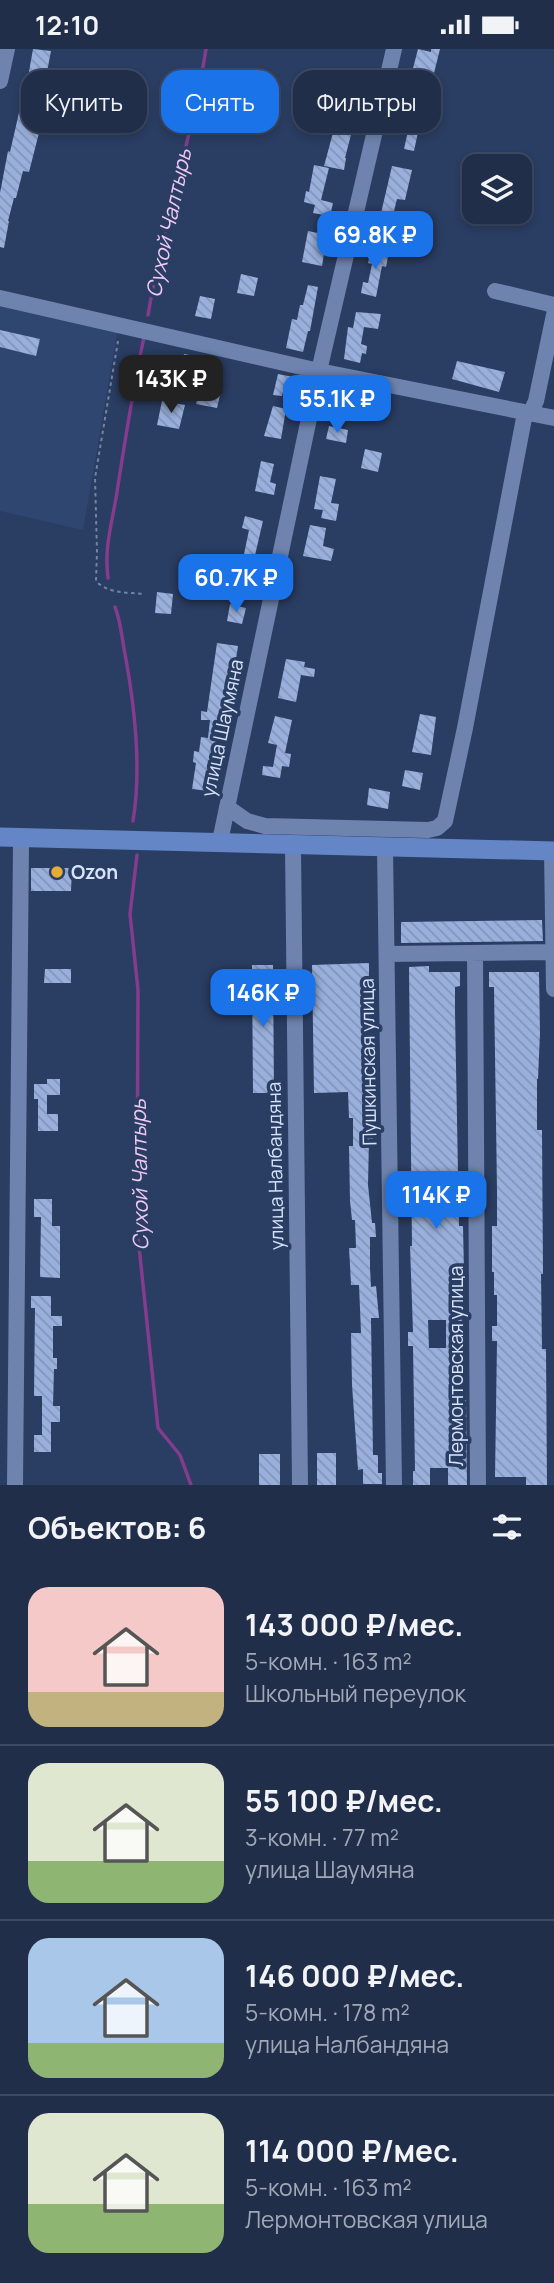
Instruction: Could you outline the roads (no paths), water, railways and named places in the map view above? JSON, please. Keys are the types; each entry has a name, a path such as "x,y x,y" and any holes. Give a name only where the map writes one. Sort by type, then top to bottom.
{"main road":[{"path":"0,837 302,846"},
{"path":"0,843 553,851"}],"street":[{"path":"0,81 7,49"},
{"name":"улица Шаумяна","path":"220,842 319,371 394,49"},
{"path":"495,291 550,304 554,308"},
{"path":"0,298 319,371 554,418"},
{"path":"227,807 254,824 281,827 428,830 437,828 444,821 528,413 536,401 554,315"},
{"path":"15,1485 21,843"},
{"name":"улица Налбандяна","path":"300,1485 302,846"},
{"name":"Пушкинская улица","path":"385,848 394,1485"},
{"path":"553,851 554,989"},
{"path":"387,954 554,952"},
{"name":"Лермонтовская улица","path":"475,953 478,1485"}],"waterway":[{"name":"Сухой Чалтырь","path":"148,315 206,49"},
{"name":"Сухой Чалтырь","path":"108,578 109,535 144,337"},
{"name":"Сухой Чалтырь","path":"115,607 129,674 136,738 137,780 133,821"},
{"name":"Сухой Чалтырь","path":"137,855 130,914 138,990 137,1227 158,1428 180,1455 191,1485"}],"place":[{"name":"Ozon","path":"57,872"}]}
